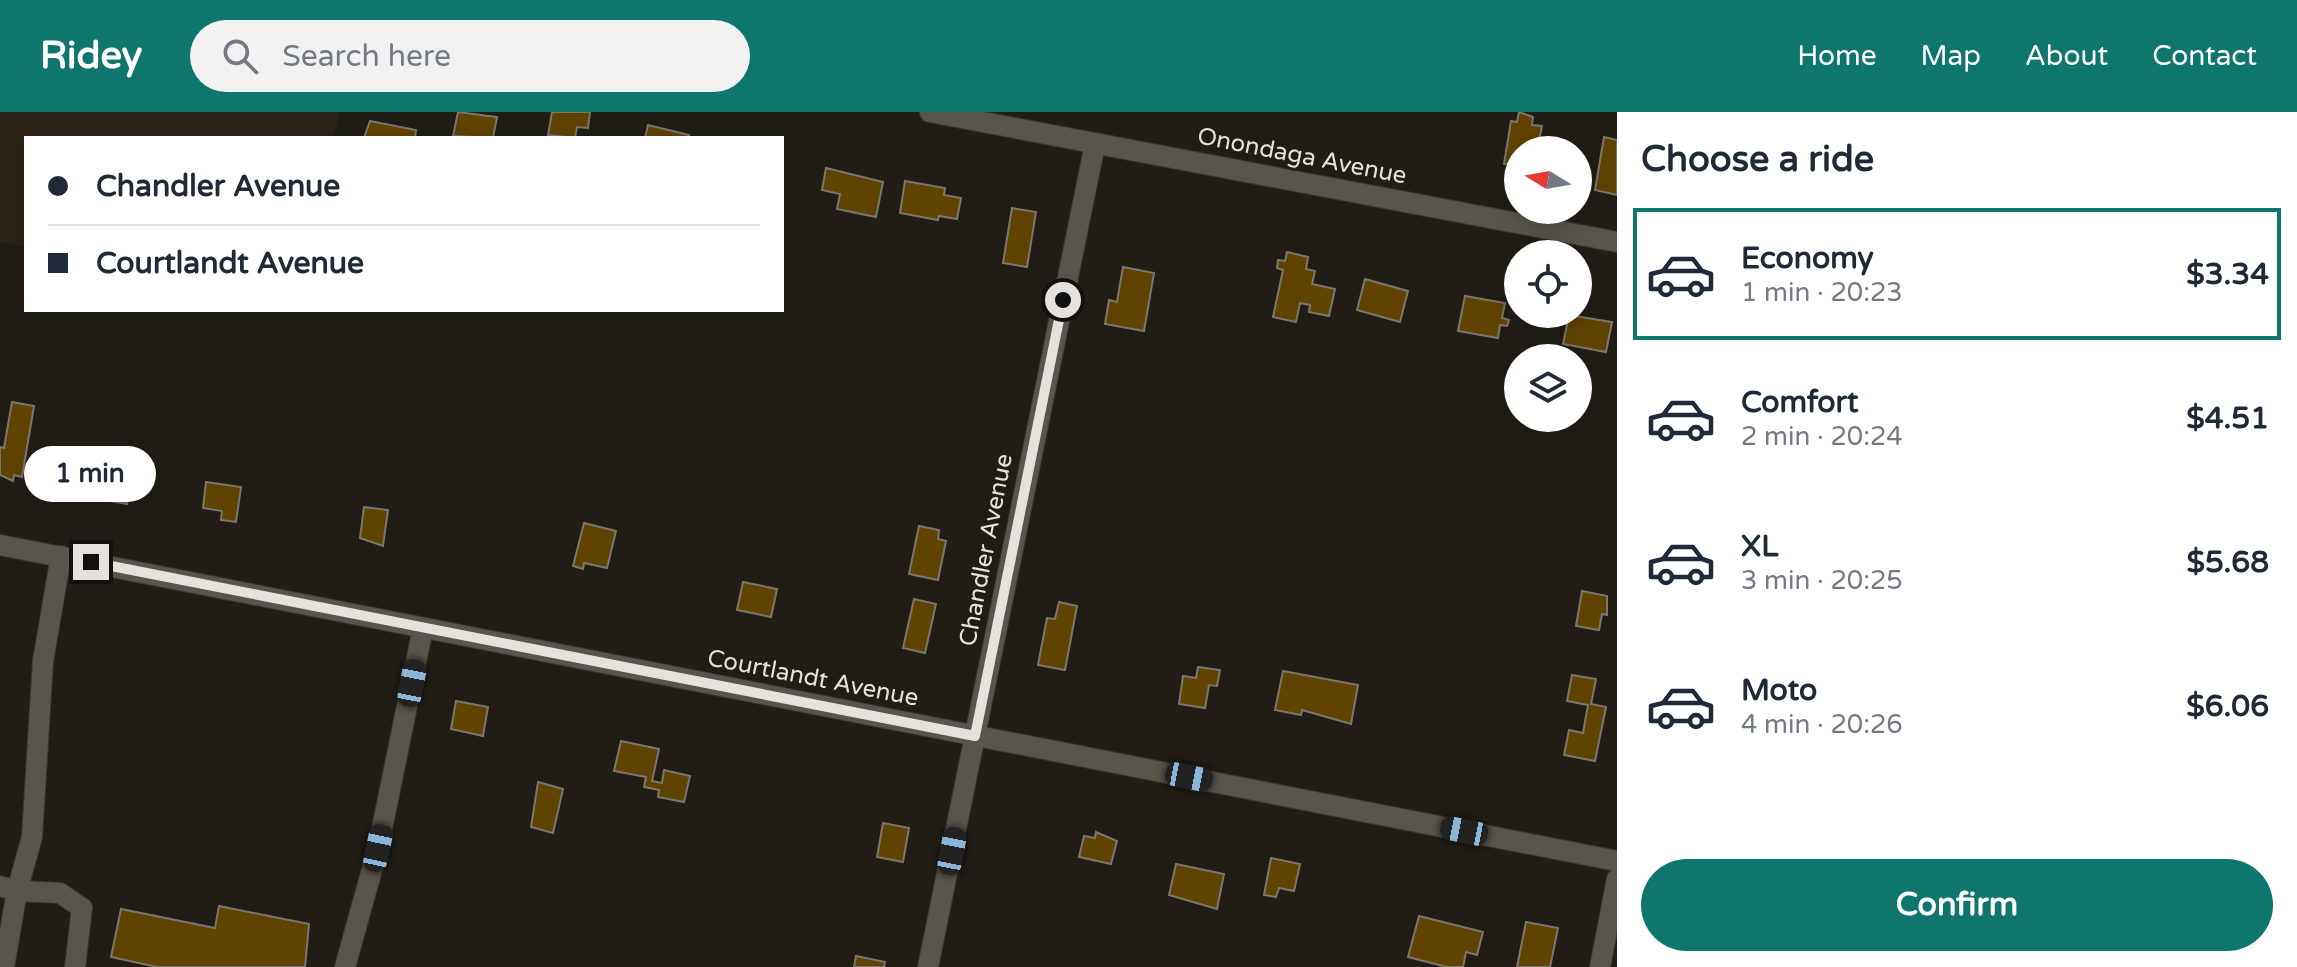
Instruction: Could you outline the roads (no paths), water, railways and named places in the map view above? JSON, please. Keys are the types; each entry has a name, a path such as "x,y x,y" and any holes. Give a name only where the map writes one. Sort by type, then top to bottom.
{"street":[{"name":"Onondaga Avenue","path":"930,112 1617,242"},
{"name":"Chandler Avenue","path":"928,967 1095,144"},
{"name":"Courtlandt Avenue","path":"0,545 1617,861"},
{"path":"4,967 8,889 32,837 43,661 61,556"},
{"path":"345,967 378,848 423,628"},
{"path":"1600,967 1617,879"},
{"path":"8,889 60,893 82,908 75,967"}]}
